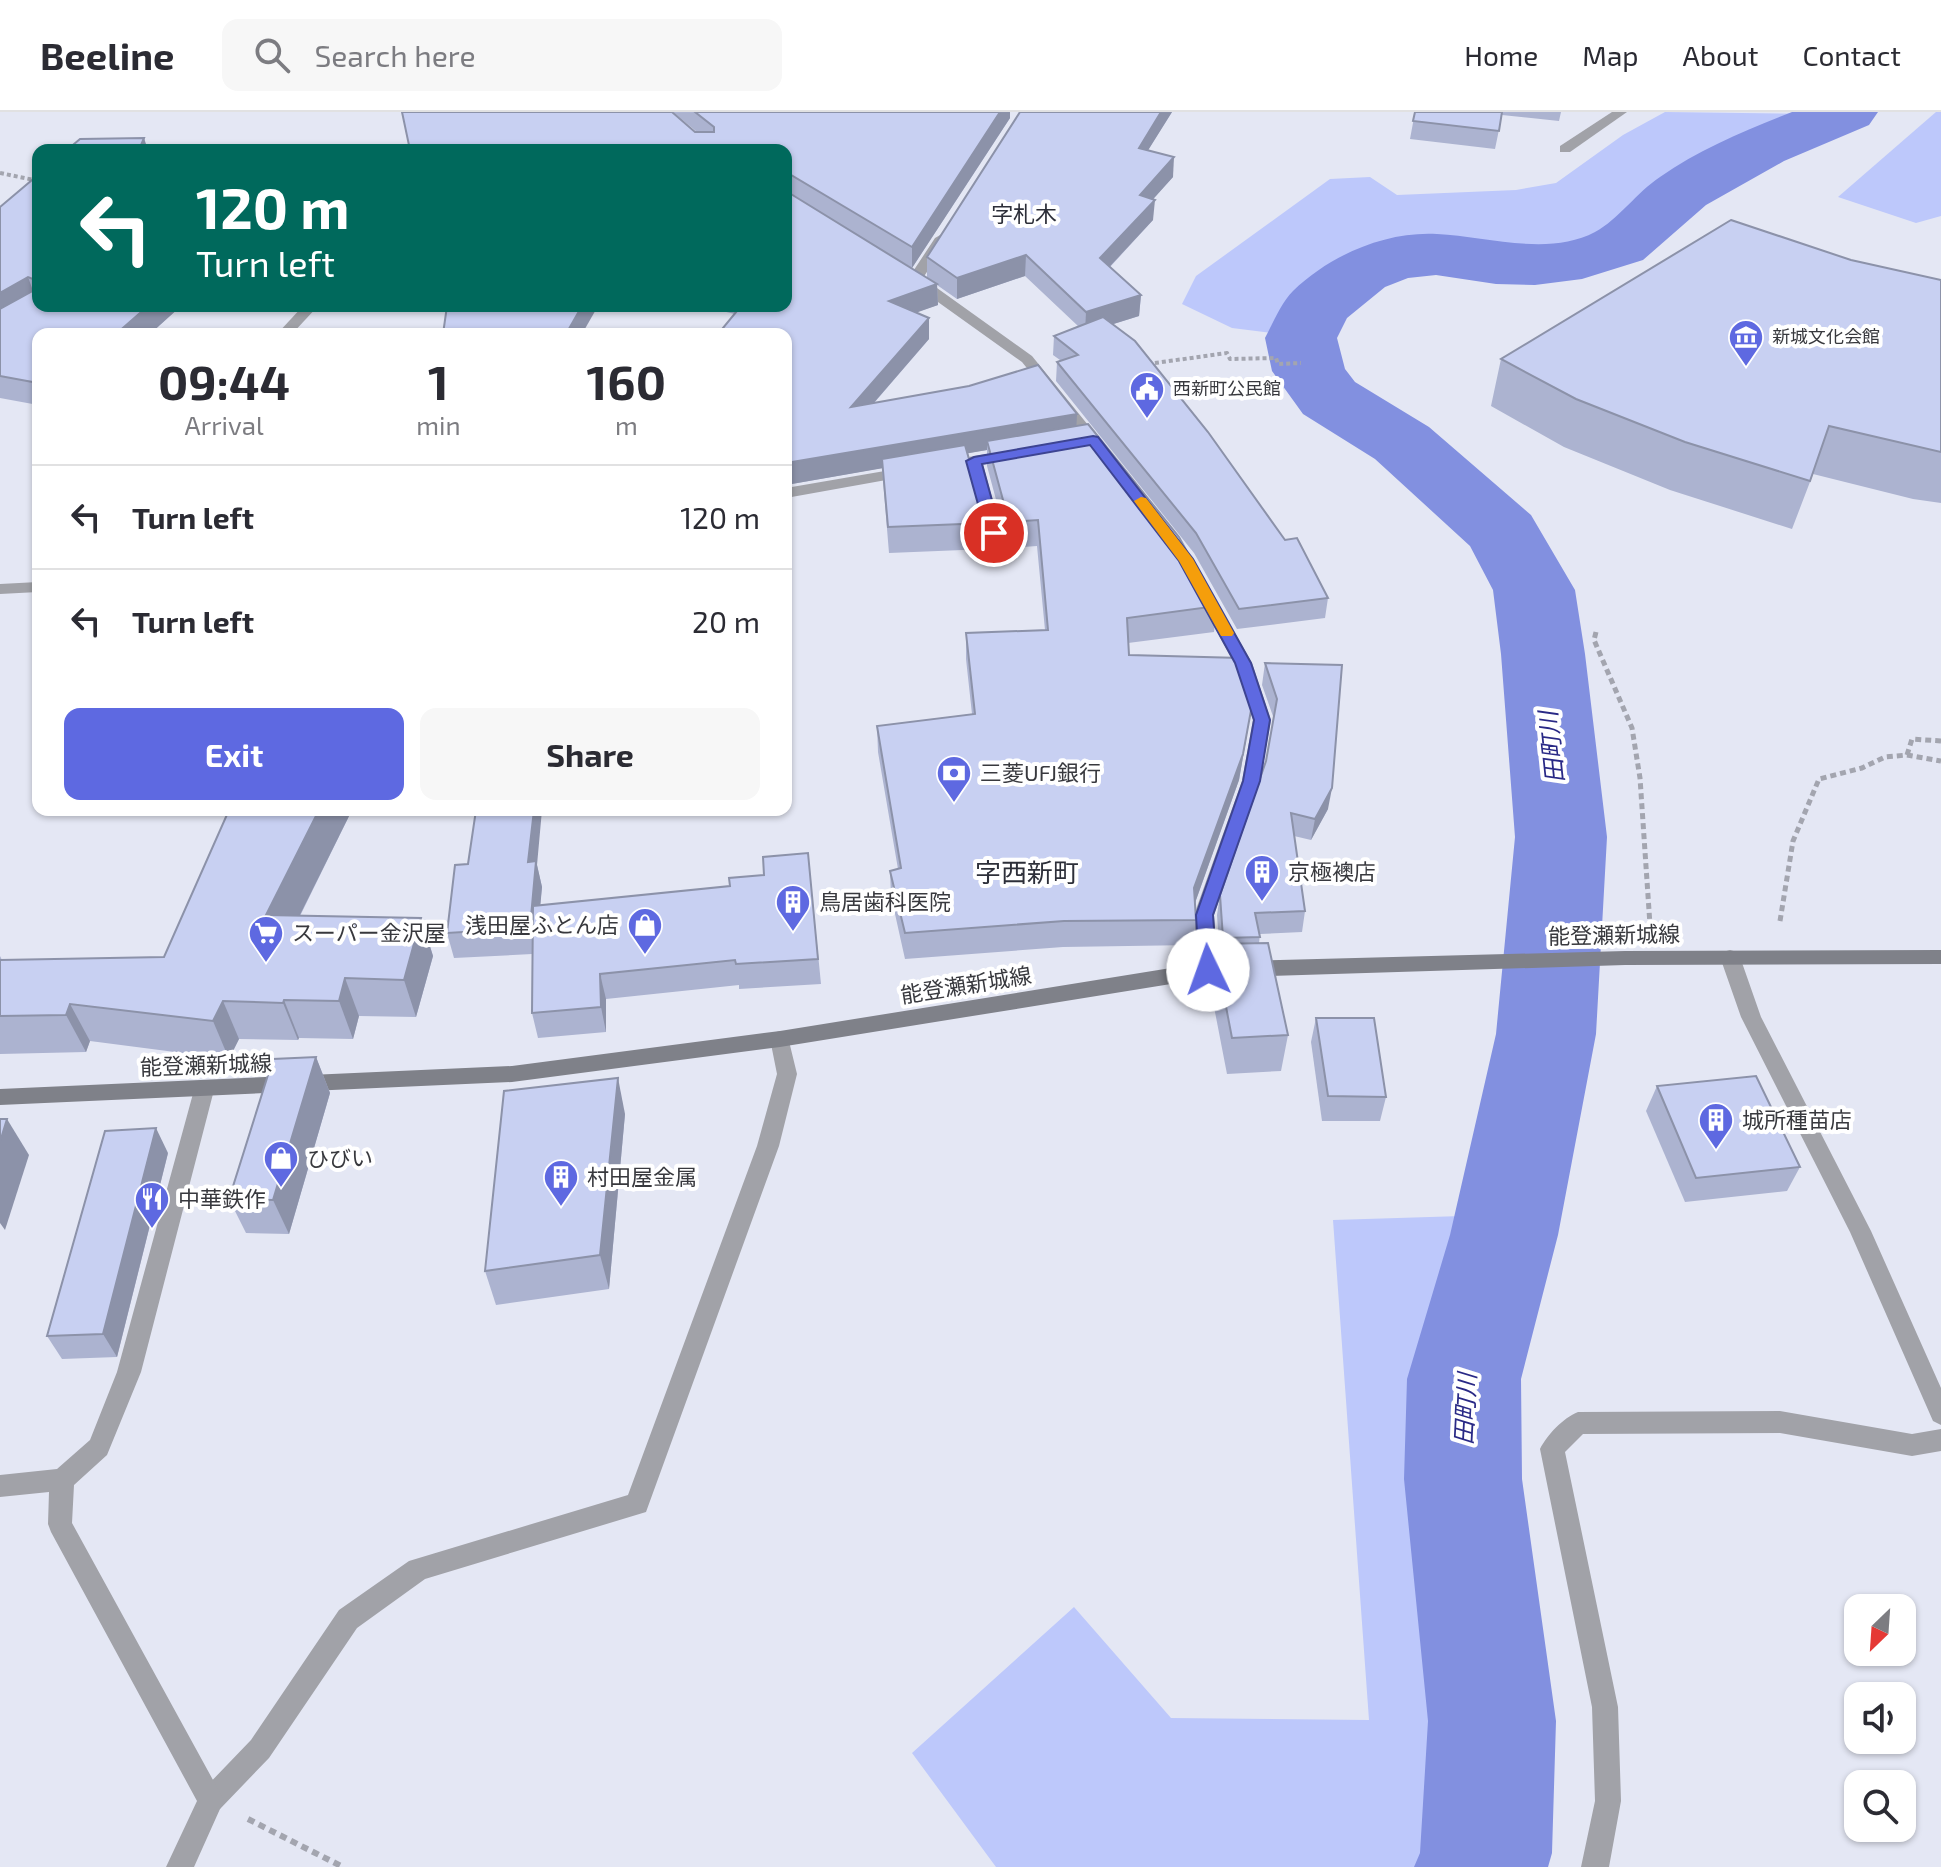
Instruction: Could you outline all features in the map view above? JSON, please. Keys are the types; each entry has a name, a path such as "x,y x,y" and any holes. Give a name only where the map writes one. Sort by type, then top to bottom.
{"main road":[{"name":"能登瀬新城線","path":"0,1097 512,1074 780,1039 1208,970 1625,958 1941,957"}],"street":[{"path":"1565,149 1621,112"},
{"path":"950,225 909,275 1027,359 1091,445"},
{"path":"290,328 305,312"},
{"path":"792,492 1034,451"},
{"path":"974,461 1000,556"},
{"path":"1193,572 1243,663 1262,720 1251,781 1204,915 1208,970"},
{"path":"0,589 32,587"},
{"path":"1730,957 1751,1017 1860,1231 1941,1414"},
{"path":"180,1867 211,1800 260,1749 348,1619 418,1569 637,1504 768,1146 787,1074 780,1039"},
{"path":"0,1486 62,1480 99,1447 129,1372 204,1090"},
{"path":"1595,1867 1608,1801 1605,1707 1552,1449 1578,1423 1780,1422 1912,1445 1941,1440"},
{"path":"62,1480 60,1524 211,1800"}],"path":[{"path":"0,173 32,180"},
{"path":"1143,365 1173,358 1227,353 1230,359 1276,358 1278,364 1301,363"},
{"path":"1596,632 1594,640 1632,728 1640,778 1650,919"},
{"path":"1907,755 1912,739 1941,741"},
{"path":"1780,921 1793,841 1819,779 1862,768 1885,757 1907,755 1941,761"},
{"path":"211,1800 343,1867"}],"shaded area":[{"path":"1665,112 1822,114 1762,151 1668,199 1615,244 1551,257 1452,251 1389,255 1343,274 1295,302 1273,333 1232,328 1182,304 1196,276 1330,179 1370,177 1397,195 1516,190 1556,183 1623,135"},
{"path":"1936,112 1941,112 1941,216 1916,223 1838,197"},
{"path":"1462,1216 1426,1418 1466,1722 1447,1851 1437,1867 996,1867 912,1753 1074,1607 1171,1718 1369,1720 1333,1220"}],"building":[{"path":"402,112 672,112 695,132 714,132 714,127 695,112 1000,112 912,247 792,176 792,144 409,144"},
{"path":"1020,112 1161,112 1139,148 1174,157 1140,195 1155,200 1100,258 1141,295 1086,312 1026,255 957,278 927,257"},
{"path":"1415,112 1502,112 1499,131 1413,121"},
{"path":"144,138 142,144 74,144 80,139"},
{"path":"32,180 32,279 28,277 0,293 0,207"},
{"path":"792,195 937,284 889,301 929,318 851,407 969,386 1038,365 1077,414 792,462 792,328 723,328 736,312 792,312"},
{"name":"新城文化会館","path":"1731,220 1851,260 1941,280 1941,452 1829,426 1810,481 1685,442 1576,399 1501,359"},
{"path":"32,291 32,312 141,312 123,328 32,328 32,382 0,376 0,309"},
{"path":"446,312 579,312 569,328 444,328"},
{"path":"1103,317 1135,341 1208,432 1285,540 1297,538 1328,598 1239,609 1196,533 1057,362 1078,355 1054,336"},
{"path":"1088,424 1179,537 1217,606 1127,618 1129,655 1241,658 1254,694 1243,754 1194,888 1196,920 1064,921 905,933 890,871 901,868 877,726 975,714 966,633 1048,630 1038,520 1009,522 987,441"},
{"path":"965,445 987,523 888,527 882,459"},
{"path":"1265,663 1342,665 1332,788 1315,819 1291,813 1305,911 1255,913 1260,937 1223,938 1220,895 1266,761 1277,699"},
{"path":"226,816 316,816 266,915 421,918 404,980 345,978 339,1001 223,1001 213,1021 70,1004 66,1015 0,1016 0,960 164,957"},
{"path":"475,816 533,816 528,862 536,861 530,928 447,933 455,865 468,864"},
{"path":"808,853 818,959 736,964 735,960 600,974 601,1007 532,1013 533,906 730,886 729,878 764,875 763,857"},
{"path":"1268,943 1288,1035 1232,1038 1214,944"},
{"path":"1316,1018 1374,1018 1386,1097 1328,1096"},
{"path":"316,1057 273,1200 229,1199 273,1059"},
{"path":"1756,1076 1800,1167 1696,1178 1657,1086"},
{"name":"村田屋金属","path":"618,1078 600,1255 485,1271 504,1091"},
{"path":"0,1119 7,1119 0,1142"},
{"path":"156,1128 103,1334 47,1336 105,1131"}],"waterway":[{"name":"田町川","path":"1481,1867 1486,1853 1492,1721 1463,1479 1464,1379 1504,1235 1546,1034 1561,837 1543,654 1534,590 1503,533 1402,443 1329,398 1309,371 1301,338 1317,307 1361,272 1396,259 1436,254 1496,263 1535,264 1582,258 1619,246 1683,191 1761,147 1847,112"}],"slow traffic":[{"path":"1141,501 1186,559 1226,633"}],"place":[{"name":"新城文化会館","path":"1746,368"},
{"name":"西新町公民館","path":"1147,420"},
{"name":"三菱UFJ銀行","path":"954,804"},
{"name":"京極襖店","path":"1262,903"},
{"name":"鳥居歯科医院","path":"793,933"},
{"name":"浅田屋ふとん店","path":"645,956"},
{"name":"スーパー金沢屋","path":"266,964"},
{"name":"城所種苗店","path":"1716,1151"},
{"name":"ひびい","path":"281,1189"},
{"name":"村田屋金属","path":"561,1208"},
{"name":"中華鉄作","path":"152,1230"}],"district":[{"name":"字札木","path":"1024,214"},
{"name":"字西新町","path":"1027,873"}],"route":[{"path":"994,533 974,461 1093,440 1186,559 1243,663 1262,720 1251,781 1204,915 1208,970"}]}
